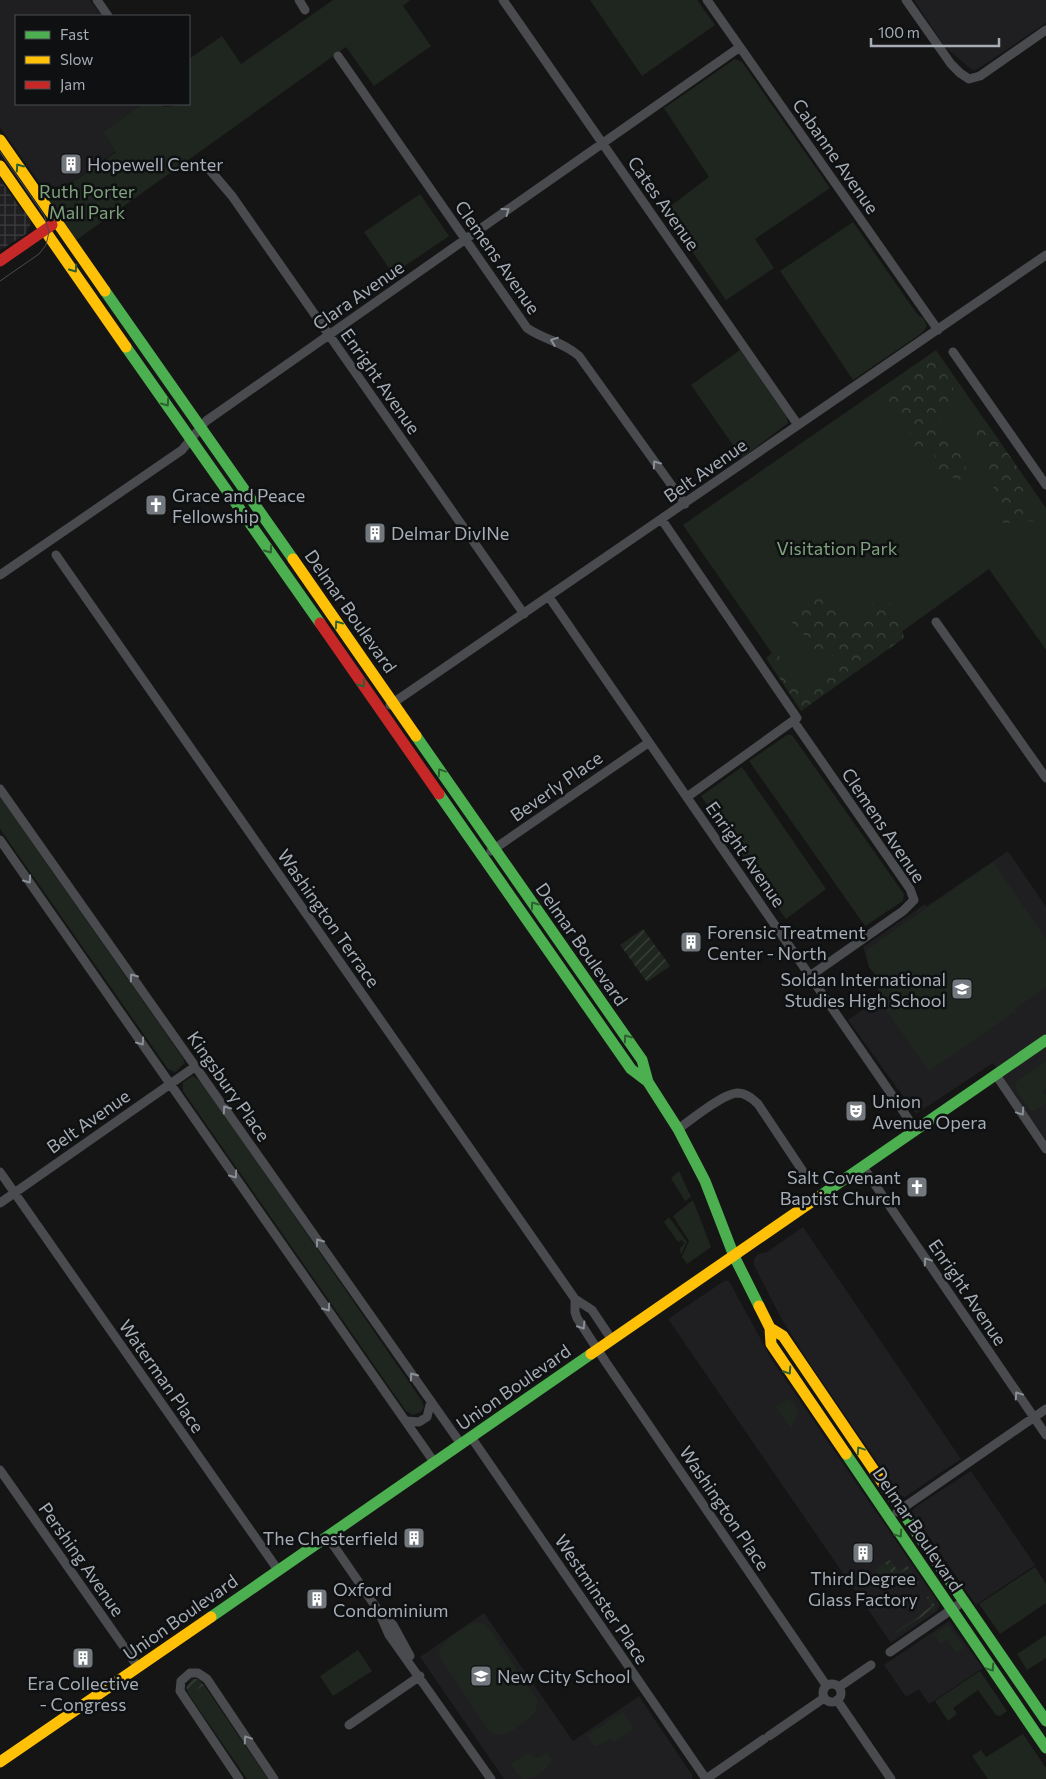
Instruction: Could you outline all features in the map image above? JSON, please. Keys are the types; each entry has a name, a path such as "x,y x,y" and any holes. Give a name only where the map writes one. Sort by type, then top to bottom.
{"main road":[{"name":"Delmar Boulevard","path":"0,140 642,1060 648,1082 678,1129 705,1182 734,1256 770,1328 771,1344 1046,1748"},
{"name":"Delmar Boulevard","path":"0,166 46,229 191,440 631,1069 648,1082"},
{"path":"0,261 57,222"},
{"path":"150,380 162,372"},
{"name":"Union Boulevard","path":"0,1762 1046,1040"},
{"name":"Delmar Boulevard","path":"770,1328 783,1336 1046,1721"}],"street":[{"path":"97,0 107,15"},
{"path":"299,0 306,10"},
{"name":"Cates Avenue","path":"503,0 798,425"},
{"name":"Cabanne Avenue","path":"707,0 938,330"},
{"path":"906,0 951,64 969,79 980,76 1046,30"},
{"name":"Clara Avenue","path":"0,575 182,450 206,422 740,46"},
{"name":"Clemens Avenue","path":"338,56 527,328 537,335 571,348 579,356 685,504"},
{"name":"Enright Avenue","path":"208,169 232,196 524,614"},
{"name":"Belt Avenue","path":"382,711 1046,255"},
{"path":"953,352 1046,485"},
{"path":"662,520 797,722 687,797"},
{"name":"Washington Terrace","path":"56,555 575,1299"},
{"name":"Enright Avenue","path":"549,597 916,1130"},
{"path":"936,622 1046,778"},
{"name":"Clemens Avenue","path":"797,722 804,736 910,889 914,900 903,911 810,976"},
{"name":"Beverly Place","path":"483,857 648,743"},
{"name":"Kingsbury Place","path":"0,789 461,1444"},
{"path":"0,840 434,1462"},
{"name":"Belt Avenue","path":"0,1203 17,1196 170,1083 196,1066"},
{"path":"996,1075 1046,1149"},
{"path":"678,1129 725,1097 736,1093 749,1096 758,1104 808,1179"},
{"name":"Enright Avenue","path":"863,1167 1046,1435"},
{"name":"Waterman Place","path":"0,1172 278,1570"},
{"path":"575,1299 592,1310 612,1340"},
{"name":"Washington Place","path":"575,1299 577,1318 826,1685"},
{"path":"406,1421 419,1422 427,1417 431,1402"},
{"path":"888,1518 1046,1409"},
{"name":"Westminster Place","path":"471,1437 706,1779"},
{"name":"Pershing Avenue","path":"0,1470 138,1667"},
{"path":"327,1536 378,1610 387,1632 420,1676 491,1779"},
{"path":"890,1652 964,1601"},
{"path":"840,1687 870,1665"},
{"path":"239,1779 180,1691 181,1681 190,1673 198,1673 206,1679 274,1779"},
{"path":"349,1725 420,1676"},
{"path":"832,1683 840,1687 841,1696 837,1700 832,1702 824,1698 822,1692 826,1685 832,1683"},
{"path":"706,1779 824,1698"},
{"path":"837,1700 891,1779"}],"shaded area":[{"path":"0,0 90,0 101,15 15,15 15,105 141,105 103,132 116,151 50,198 0,127"},
{"path":"914,0 1046,0 1046,23 978,69 972,70 945,47"},
{"path":"0,179 22,211 26,212 31,223 26,234 0,250"},
{"name":"Soldan International Studies High School","path":"1008,851 1046,907 1046,1140 993,1063 916,1114 848,1020 878,999 879,979 869,967 863,947 925,904 927,906"},
{"path":"803,1227 961,1459 905,1497 900,1495 808,1361 781,1318 754,1265 754,1259 758,1254 767,1252"},
{"path":"724,1281 729,1281 772,1360 940,1605 937,1611 891,1643 668,1319"},
{"path":"971,1471 1035,1565 976,1605 912,1512 914,1508"},
{"name":"New City School","path":"484,1613 573,1741 639,1696 692,1775 692,1779 504,1779 420,1657"},
{"path":"949,1621 983,1668 929,1704 919,1689 906,1697 884,1665"}],"green space":[{"name":"Ruth Porter Mall Park","path":"333,0 410,0 403,6 431,46 374,86 346,47 75,241 47,200 116,152 103,132 141,105 161,105 165,107 190,105 190,58 222,36 241,64"},
{"path":"590,0 697,0 715,25 642,76"},
{"path":"735,59 742,62 830,188 755,239 774,268 726,300 664,211 709,177 664,108"},
{"path":"420,194 449,236 393,274 364,232"},
{"path":"853,222 917,314 924,319 927,326 922,333 853,380 780,271"},
{"path":"740,350 787,417 788,423 742,458 691,385"},
{"name":"Visitation Park","path":"936,350 1046,508 1046,650 989,569 805,701 683,525"},
{"path":"933,357 944,371 960,401 942,416 936,415 940,424 964,451 967,481 940,475 933,450 917,451 907,426 883,403 899,383"},
{"path":"988,425 1018,468 1025,497 1035,521 1002,523 987,459 989,450 975,443 970,434"},
{"path":"879,595 897,608 904,638 801,711 766,658 775,650 805,694 846,661 822,652 807,652 805,636 793,625 789,608 819,598 843,608 854,624 858,622"},
{"path":"787,735 792,735 904,894 903,901 865,926 749,761"},
{"path":"742,767 826,889 786,919 701,796"},
{"path":"0,797 183,1058 185,1063 175,1072 168,1069 0,829"},
{"name":"Soldan International Studies High School","path":"993,862 1046,939 1046,987 1015,1009 1016,1011 929,1071 878,999 879,979 869,967 866,950"},
{"path":"643,929 670,966 647,982 620,945"},
{"path":"1046,1061 1046,1088 1042,1091 1046,1096 1046,1103 1035,1111 1030,1110 1015,1088 1016,1082"},
{"path":"193,1076 202,1082 422,1401 424,1407 421,1412 413,1415 406,1411 183,1091 183,1082"},
{"path":"679,1171 691,1197 685,1201 671,1178"},
{"path":"693,1200 711,1247 687,1264 682,1257 689,1241 673,1216"},
{"path":"669,1217 687,1242 681,1255 680,1248 685,1243 681,1240 678,1242 664,1222"},
{"path":"789,1398 799,1411 791,1428 776,1407"},
{"path":"890,1560 898,1571 907,1565 921,1586 918,1585 907,1569 894,1577 885,1563"},
{"path":"885,1563 893,1575 883,1582 875,1570"},
{"path":"1035,1567 1046,1584 1046,1603 1000,1634 979,1604"},
{"path":"928,1596 936,1607 896,1634 895,1632 932,1606 927,1598"},
{"path":"477,1622 485,1624 491,1631 538,1701 535,1712 525,1722 506,1734 499,1735 487,1729 439,1656 443,1645 453,1635"},
{"path":"948,1625 964,1648 956,1653 947,1640 940,1644 934,1635"},
{"path":"1046,1635 1046,1658 1027,1670 1017,1654"},
{"path":"358,1650 372,1671 333,1696 320,1676"},
{"path":"980,1671 1007,1711 1000,1716 996,1715 978,1690 953,1708 957,1714 948,1721 935,1701"},
{"path":"192,1679 198,1679 204,1685 189,1695 186,1687"},
{"path":"204,1685 268,1779 247,1779 189,1695"},
{"path":"623,1712 634,1729 615,1742 609,1739 598,1746 594,1746 587,1735"},
{"path":"1023,1734 1046,1768 1046,1779 988,1779 972,1756 981,1750 986,1757"},
{"path":"528,1753 538,1758 547,1753 552,1760 540,1774 532,1778 522,1779 511,1764"}],"tram line":[{"path":"0,152 44,215 49,232 46,245 39,254 0,281"}],"traffic: fast":[{"path":"105,291 293,559"},
{"path":"126,347 320,623"},
{"path":"416,736 642,1060 648,1082 678,1129 705,1181 734,1256 759,1306"},
{"path":"439,794 631,1069 648,1082"},
{"path":"820,1196 1046,1040"},
{"path":"211,1617 591,1354"},
{"path":"846,1454 1046,1748"},
{"path":"886,1488 1046,1721"}],"traffic: slow":[{"path":"0,140 105,291"},
{"path":"0,166 126,347"},
{"path":"293,559 416,736"},
{"path":"591,1354 820,1196"},
{"path":"759,1306 770,1328 771,1344 846,1454"},
{"path":"770,1328 783,1336 886,1488"},
{"path":"0,1762 211,1617"}],"traffic: jam":[{"path":"0,261 52,225"},
{"path":"320,623 439,794"}],"place":[{"name":"Hopewell Center","path":"71,164"},
{"name":"Grace and Peace Fellowship","path":"156,505"},
{"name":"Delmar DivINe","path":"375,533"},
{"name":"Forensic Treatment Center - North","path":"691,942"},
{"name":"Soldan International Studies High School","path":"962,989"},
{"name":"Union Avenue Opera","path":"856,1111"},
{"name":"Salt Covenant Baptist Church","path":"917,1187"},
{"name":"The Chesterfield","path":"414,1538"},
{"name":"Third Degree Glass Factory","path":"863,1553"},
{"name":"Oxford Condominium","path":"317,1599"},
{"name":"Era Collective - Congress","path":"83,1658"},
{"name":"New City School","path":"481,1676"}]}
